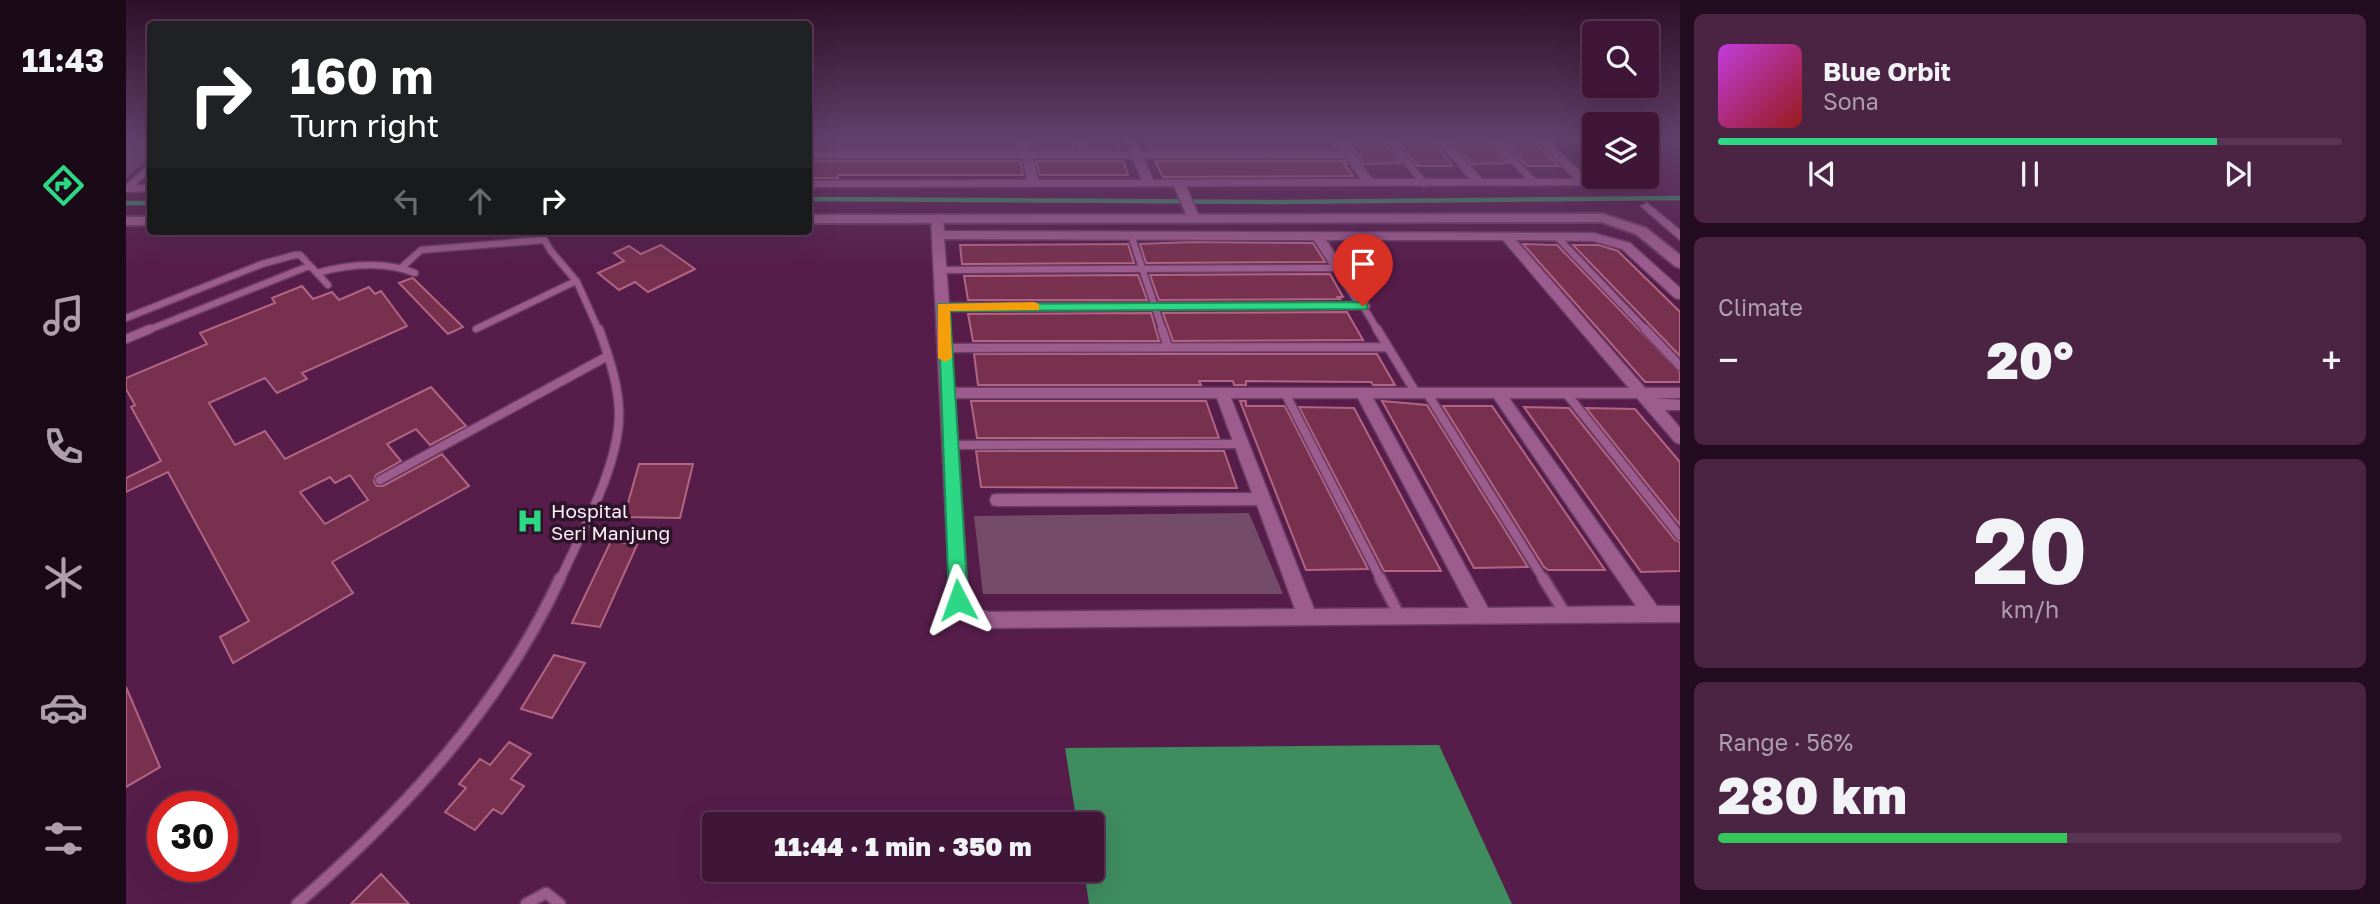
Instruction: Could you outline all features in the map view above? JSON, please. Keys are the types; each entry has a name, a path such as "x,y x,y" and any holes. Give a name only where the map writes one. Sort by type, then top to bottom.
{"street":[{"path":"812,184 1149,184 1182,189 1469,182"},
{"path":"127,188 147,188"},
{"path":"1182,189 1192,214"},
{"path":"1647,206 1680,236"},
{"path":"812,219 1192,214 1603,218 1641,231 1680,263"},
{"path":"937,218 958,600 976,616 989,620 1680,614"},
{"path":"126,221 147,221"},
{"path":"938,235 1593,237 1626,246 1680,295"},
{"path":"1317,235 1363,306"},
{"path":"1506,236 1680,438"},
{"path":"943,307 1363,306"},
{"path":"947,393 1680,393"},
{"path":"1222,393 1307,616"},
{"path":"1363,393 1482,615"},
{"path":"1498,393 1652,614"},
{"path":"1652,405 1680,405"},
{"path":"998,500 1262,499"}],"lane":[{"path":"1131,235 1168,347"},
{"path":"297,904 368,841 417,787 494,692 523,649 562,576 611,461 619,421 619,403 586,298 541,236 421,250 401,268"},
{"path":"1557,237 1680,366"},
{"path":"126,318 228,277 295,255 300,255 328,285"},
{"path":"126,339 309,265"},
{"path":"317,273 341,267 401,268 415,273"},
{"path":"940,270 1338,268"},
{"path":"228,277 239,293"},
{"path":"476,329 576,281"},
{"path":"1363,306 1387,347 1421,393 1566,615"},
{"path":"945,348 1387,347"},
{"path":"380,480 606,357"},
{"path":"1285,393 1399,615"},
{"path":"1566,393 1680,537"},
{"path":"949,445 1241,444"},
{"path":"526,904 546,893 560,904"}],"shaded area":[{"path":"1249,513 1283,594 983,594 974,516"},
{"path":"1439,745 1512,904 1089,904 1086,882 1104,882 1104,812 1075,812 1065,748"}],"building":[{"path":"1313,243 1325,262 1146,263 1140,244"},
{"path":"1128,244 1134,263 962,264 960,245"},
{"path":"1523,244 1557,245 1680,372 1680,382 1645,382"},
{"path":"661,245 695,269 648,292 635,282 619,290 598,273 624,261 614,253 629,246 641,254"},
{"path":"1573,245 1599,245 1618,251 1680,312 1680,356"},
{"path":"1330,274 1343,297 1338,297 1340,299 1159,300 1150,275"},
{"path":"1138,275 1147,300 968,300 964,276"},
{"path":"412,278 463,327 448,334 399,283"},
{"path":"302,286 313,299 332,292 339,300 369,287 375,294 381,291 407,326 302,373 307,379 277,393 265,378 209,403 235,445 265,431 285,459 431,387 466,426 430,445 416,429 387,444 401,461 376,475 374,482 377,486 383,486 442,454 469,486 332,562 353,593 233,663 220,637 249,621 168,472 126,492 126,478 161,461 131,407 135,405 126,389 126,378 207,344 200,333 275,303 272,298","holes":["350,475 368,500 325,524 300,492 330,477 335,483"]},
{"path":"1347,312 1363,340 1173,341 1163,313"},
{"path":"1151,313 1159,341 973,341 968,314"},
{"path":"974,354 1377,354 1395,385 1373,385 1371,382 1246,381 1246,385 1234,385 1233,381 1199,381 1201,385 978,385"},
{"path":"971,401 1206,401 1219,438 977,438"},
{"path":"1240,401 1246,401 1246,406 1285,406 1368,569 1306,570"},
{"path":"1382,401 1427,405 1528,567 1474,568"},
{"path":"1443,406 1492,406 1605,570 1548,570 1544,567"},
{"path":"1299,407 1354,408 1441,571 1384,571"},
{"path":"1524,407 1569,408 1675,540 1680,542 1680,571 1641,572"},
{"path":"1586,408 1635,409 1680,462 1680,525"},
{"path":"976,451 1224,451 1237,488 981,487"},
{"path":"639,464 693,464 680,518 624,517"},
{"path":"611,541 637,545 600,627 572,623"},
{"path":"554,655 585,663 552,718 521,709"},
{"path":"126,687 160,767 126,787"},
{"path":"509,742 531,754 511,779 524,786 502,814 493,809 475,830 445,812 466,788 459,784 480,759 490,765"},
{"path":"381,874 409,904 351,904"}],"waterway":[{"path":"812,199 1279,202 1680,198"},
{"path":"126,203 147,203"}],"slow traffic":[{"path":"945,358 943,307 1034,307"}],"place":[{"name":"Hospital Seri Manjung","path":"530,521"}],"route":[{"path":"958,600 943,307 1363,306"}]}
